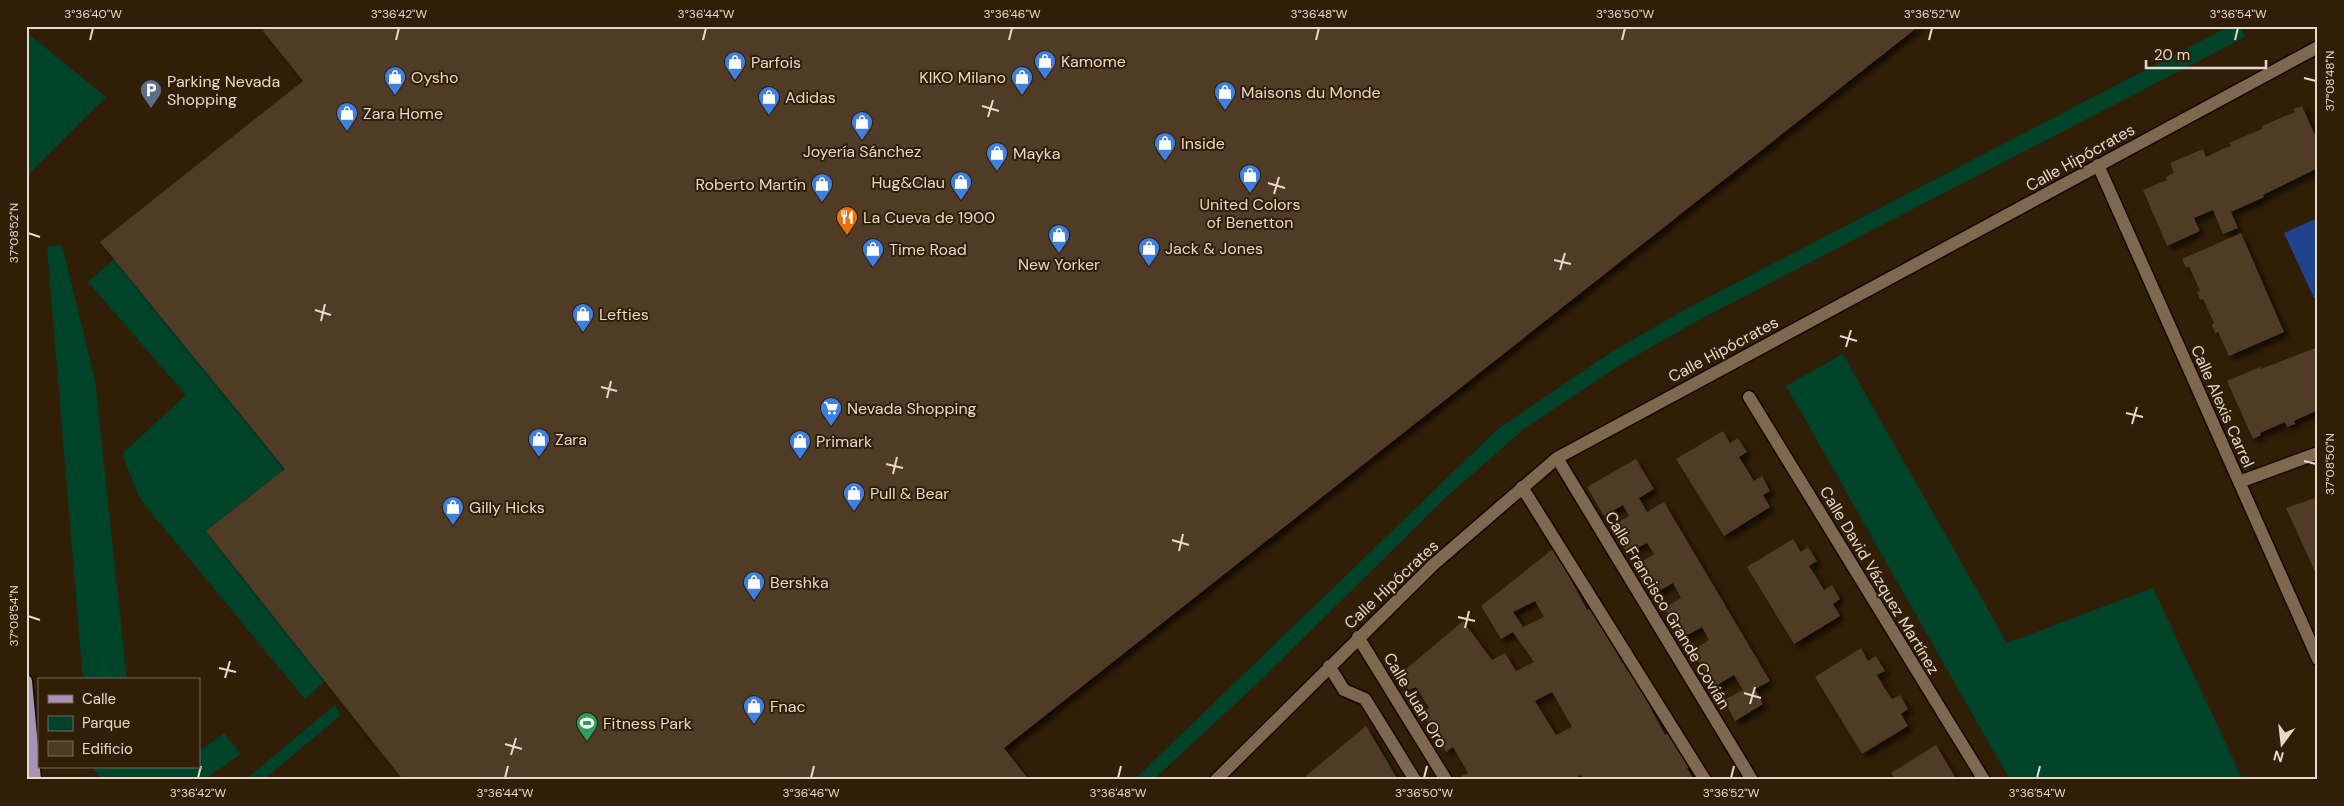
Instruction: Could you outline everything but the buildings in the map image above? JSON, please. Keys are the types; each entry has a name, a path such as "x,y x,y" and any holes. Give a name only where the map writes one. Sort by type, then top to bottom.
{"main road":[{"path":"26,681 35,780"}],"street":[{"name":"Calle Hipócrates","path":"1216,780 1358,637 1433,565 1557,458 2318,47"},
{"name":"Calle Alexis Carrel","path":"2098,165 2318,659"},
{"name":"Calle David Vázquez Martínez","path":"1749,397 1984,780"},
{"path":"2239,482 2318,453"},
{"name":"Calle Francisco Grande Covián","path":"1557,458 1752,780"},
{"path":"1522,487 1705,780"},
{"name":"Calle Juan Oro","path":"1358,637 1446,780"},
{"path":"1329,666 1344,690 1365,699 1415,780"}],"green space":[{"path":"2230,26 2240,26 2245,37 1697,321 1620,365 1525,428 1443,500 1263,678 1153,780 1134,780 1498,429 1613,351 1686,309"},
{"path":"26,32 106,97 32,171 26,182"},
{"path":"62,245 95,380 127,678 83,678 47,246"},
{"path":"114,259 285,469 206,531 325,681 305,699 140,499 122,454 186,395 88,282"},
{"path":"1843,354 2007,643 2153,588 2243,780 2010,780 1786,386"},
{"path":"335,705 341,715 263,780 245,780"},
{"path":"224,733 241,754 204,780 103,780 93,768 200,768 200,751"}],"water":[{"path":"2318,218 2318,296 2314,298 2284,233"}],"place":[{"name":"Kamome","path":"1045,80"},
{"name":"Parfois","path":"735,81"},
{"name":"Oysho","path":"395,96"},
{"name":"KIKO Milano","path":"1022,96"},
{"name":"Parking Nevada Shopping","path":"151,109"},
{"name":"Maisons du Monde","path":"1225,111"},
{"name":"Adidas","path":"769,116"},
{"name":"Zara Home","path":"347,132"},
{"name":"Joyería Sánchez","path":"862,141"},
{"name":"Inside","path":"1165,162"},
{"name":"Mayka","path":"997,172"},
{"name":"United Colors of Benetton","path":"1250,194"},
{"name":"Hug&Clau","path":"961,201"},
{"name":"Roberto Martín","path":"822,203"},
{"name":"La Cueva de 1900","path":"847,236"},
{"name":"New Yorker","path":"1059,254"},
{"name":"Jack & Jones","path":"1149,267"},
{"name":"Time Road","path":"873,268"},
{"name":"Lefties","path":"583,333"},
{"name":"Nevada Shopping","path":"831,427"},
{"name":"Zara","path":"539,458"},
{"name":"Primark","path":"800,460"},
{"name":"Pull & Bear","path":"854,512"},
{"name":"Gilly Hicks","path":"453,526"},
{"name":"Bershka","path":"754,601"},
{"name":"Fnac","path":"754,725"},
{"name":"Fitness Park","path":"587,742"}]}
